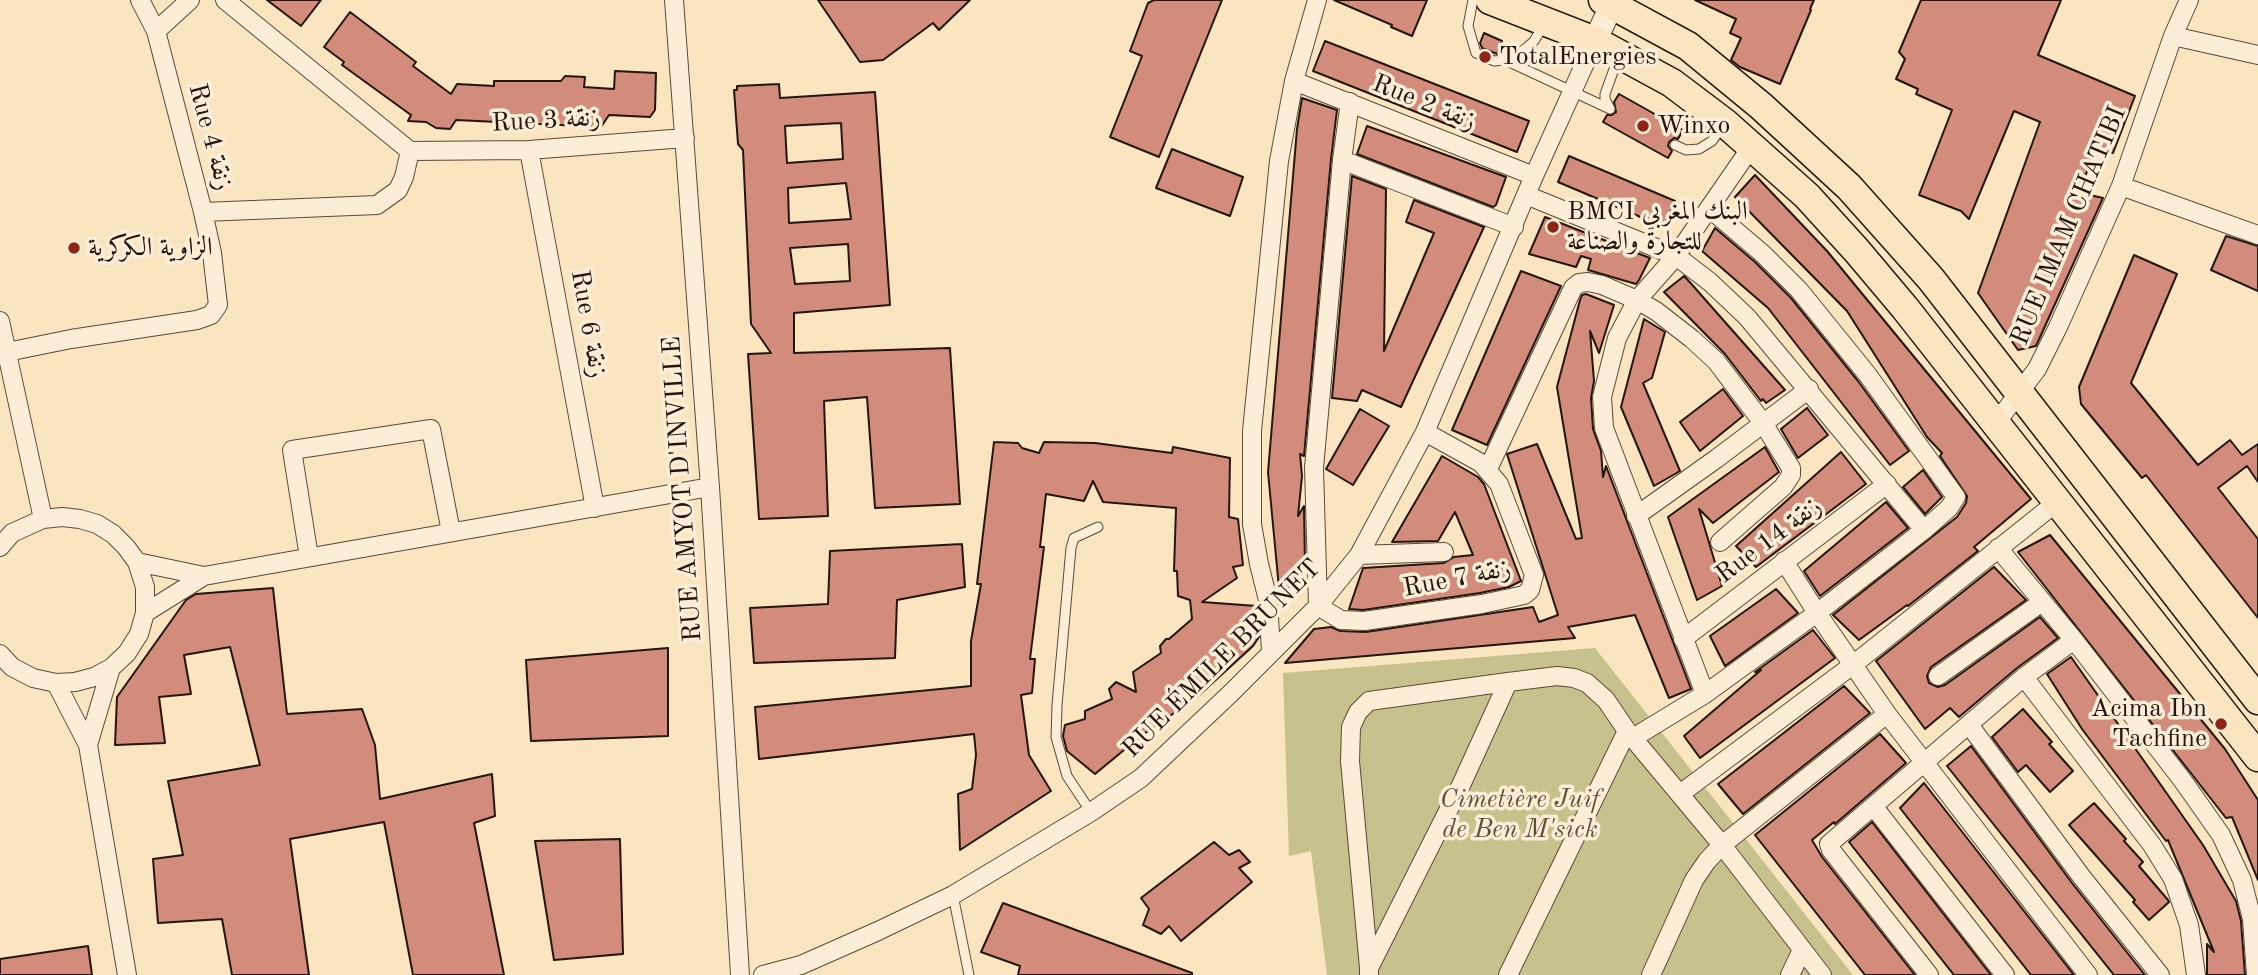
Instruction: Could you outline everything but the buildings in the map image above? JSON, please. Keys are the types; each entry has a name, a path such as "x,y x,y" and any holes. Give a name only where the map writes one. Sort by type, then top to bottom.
{"main road":[{"path":"1490,0 1595,41 1672,83 1725,123 1807,196 1857,251 1996,423 2258,757"},
{"path":"1610,1 1688,46 1761,106 1849,187 1931,279 2258,700"}],"street":[{"name":"Rue 4 زنقة","path":"7,352 71,339 197,320 211,315 218,305 203,212 156,31 141,0"},
{"path":"156,31 190,0"},
{"path":"203,212 377,205 398,190 410,151 225,0"},
{"name":"RUE AMYOT D'INVILLE","path":"674,0 710,487 740,975"},
{"path":"1271,652 1268,600 1252,524 1252,431 1279,161 1294,81 1317,0"},
{"name":"RUE IMAM CHATIBI","path":"1996,423 2037,369 2058,327 2121,186 2173,36 2189,0"},
{"path":"1595,41 1610,1"},
{"path":"2173,36 2258,55"},
{"name":"RUE ÉMILE BRUNET","path":"764,975 801,965 878,932 953,895 1091,812 1141,778 1318,606 1359,555 1425,432 1534,176 1595,41"},
{"name":"Rue 2 زنقة","path":"1294,81 1534,176"},
{"path":"1318,606 1314,468 1342,160 1350,102"},
{"name":"Rue 3 زنقة","path":"410,151 529,150 685,138"},
{"path":"1705,694 1604,428 1602,397 1617,338 1637,300 1676,256 1752,146"},
{"name":"Rue 6 زنقة","path":"529,150 594,508"},
{"path":"1342,160 1514,227"},
{"path":"2121,186 2258,235"},
{"path":"1527,195 1676,256 1710,282 1747,317 1924,530"},
{"path":"1508,975 1630,735 1705,694 1817,613 1924,530 1954,502 1955,494 1859,364 1799,290 1763,254 1709,208"},
{"path":"1425,432 1488,469 1573,288 1579,283 1588,282 1637,300 1692,339 1716,361 1763,423 1791,468 1791,475 1783,487 1720,542"},
{"path":"0,321 43,519"},
{"path":"1636,516 1809,389"},
{"path":"309,557 292,450 431,429 451,531"},
{"name":"Rue 7 زنقة","path":"1318,606 1341,620 1364,621 1482,604 1524,595 1530,590 1534,575 1499,484 1488,469"},
{"name":"Rue 14 زنقة","path":"1683,639 1887,484"},
{"path":"145,613 204,576 710,487"},
{"path":"1680,794 1854,664 2057,502"},
{"path":"0,547 12,533 43,519 80,519 97,524 120,540 136,562 145,587 145,613 139,634 127,653 111,668 94,677 56,683 33,678 12,667 0,654"},
{"path":"1998,548 2074,640 2183,781 2221,835 2242,880 2252,919 2256,975"},
{"path":"1359,555 1444,552"},
{"path":"1784,561 1817,613 1924,765 2088,975"},
{"path":"136,562 204,576"},
{"path":"1938,676 2042,602"},
{"path":"1929,975 1829,844 2024,677 2074,640"},
{"path":"88,745 111,668"},
{"path":"1369,972 1350,761 1351,727 1358,712 1370,701 1557,676 1587,683 1606,700 1630,735 1722,845 1822,975"},
{"path":"2024,677 2152,845 2173,879 2189,925 2196,975"},
{"path":"1369,972 1462,783 1508,681"},
{"path":"56,683 88,745 127,975"},
{"path":"1651,975 1694,880 1707,861 1722,845 1887,714"},
{"path":"1970,726 2081,876 2160,975"},
{"path":"1874,807 2005,975"},
{"path":"1790,975 1802,950"}],"lane":[{"path":"1473,0 1468,26 1476,53 1494,61 1505,60 1525,49 1534,41 1546,21"},
{"path":"1505,60 1610,109 1605,94 1620,53"},
{"path":"1675,145 1686,150 1699,149 1712,141 1725,123"},
{"path":"1091,812 1067,776 1056,737 1056,716 1071,548 1074,538 1098,527"},
{"path":"953,895 969,975"}],"green space":[{"name":"Cimetière Juif de Ben M'sick","path":"1595,648 1853,975 1327,975 1311,851 1289,856 1283,673"}],"place":[{"name":"TotalEnergies","path":"1485,57"},
{"name":"Winxo","path":"1643,126"},
{"name":"BMCI البنك المغربي للتجارة والصناعة","path":"1553,227"},
{"name":"الزاوية الكركرية","path":"74,248"},
{"name":"Acima Ibn Tachfine","path":"2221,724"}]}
